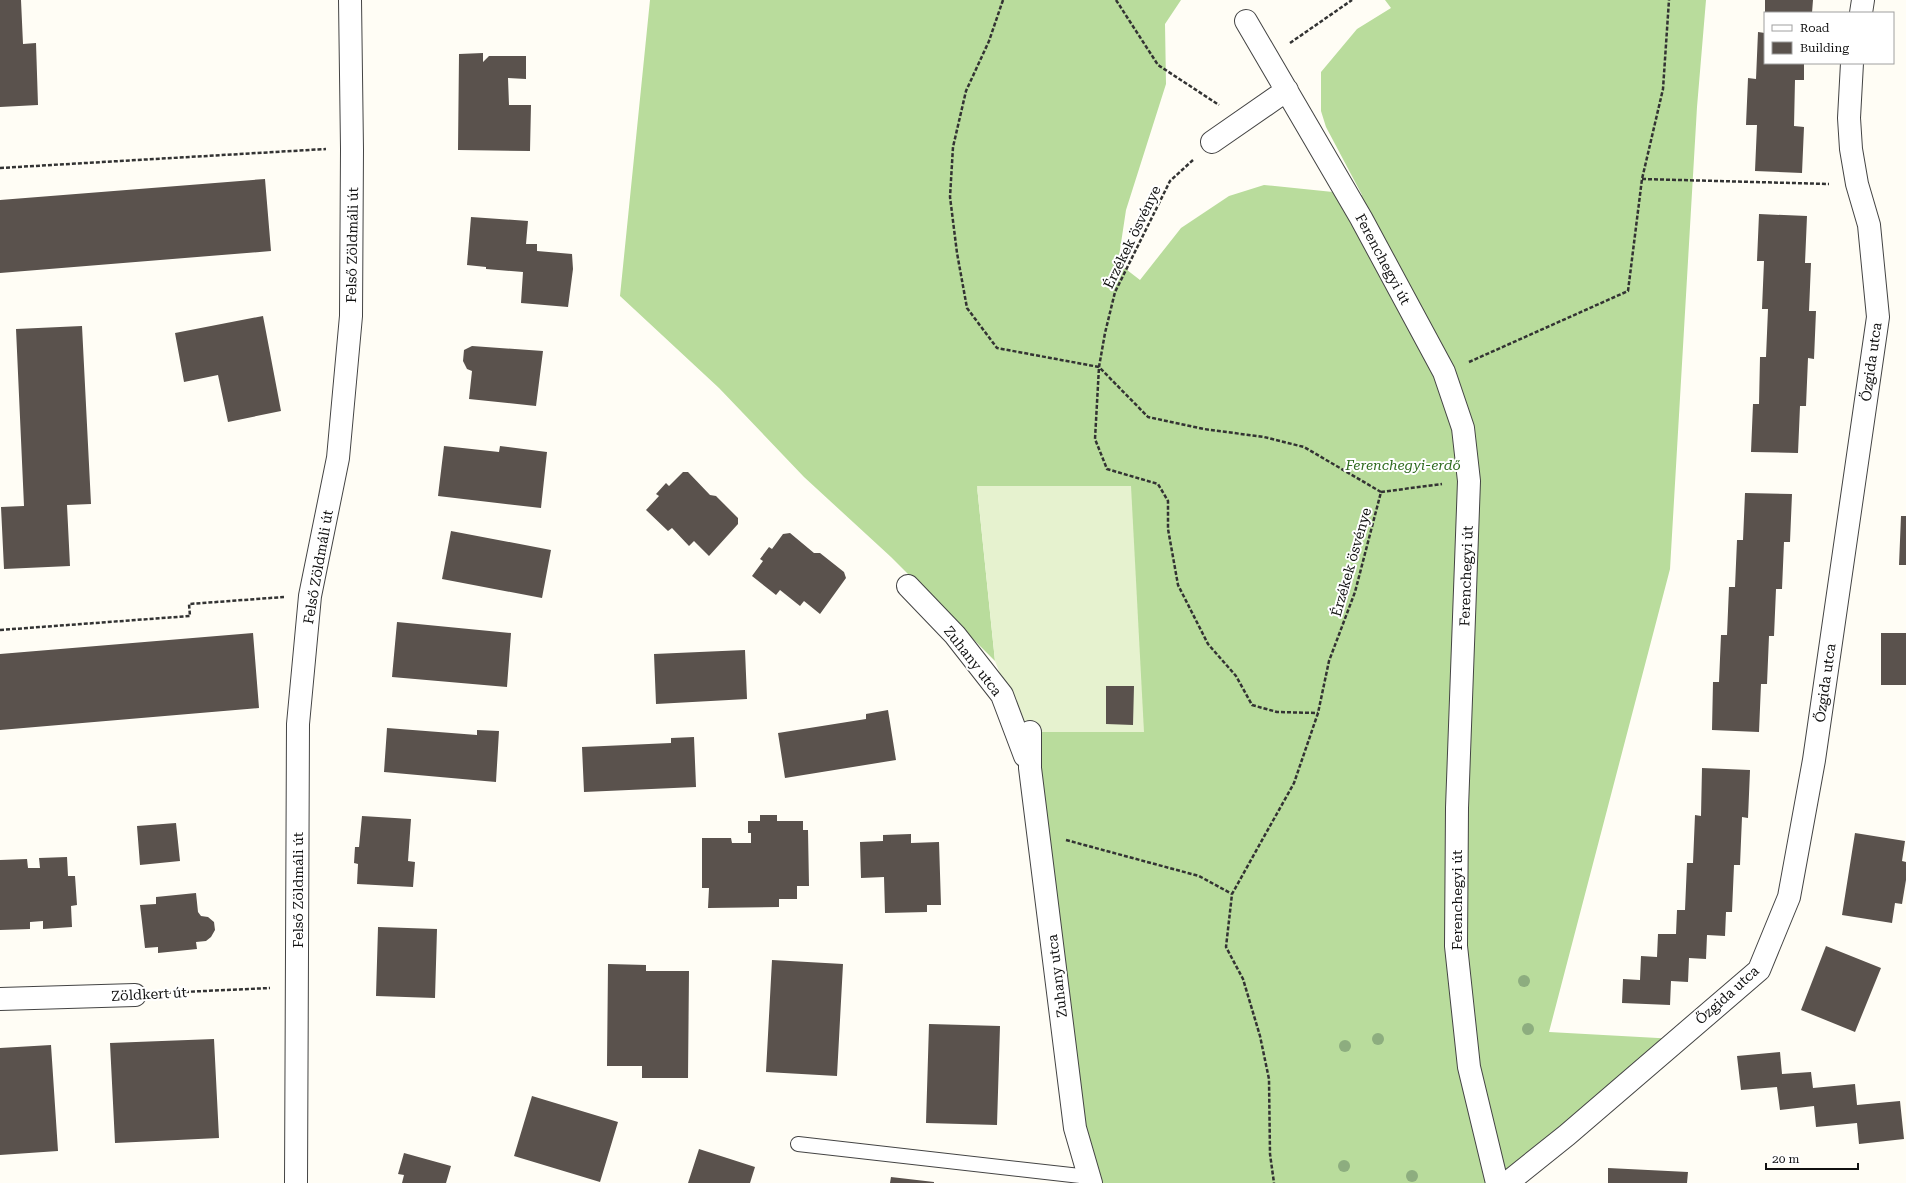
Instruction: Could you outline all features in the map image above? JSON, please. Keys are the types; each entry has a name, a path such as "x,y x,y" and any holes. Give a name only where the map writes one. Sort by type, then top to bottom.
{"street":[{"name":"Felső Zöldmáli út","path":"296,1183 298,724 310,596 338,458 351,316 352,149 350,0"},
{"path":"1861,12 1863,0"},
{"name":"Ferenchegyi út","path":"1246,20 1361,218 1444,372 1463,428 1469,481 1457,808 1456,946 1469,1068 1498,1183"},
{"name":"Őzgida utca","path":"1507,1183 1567,1135 1759,970 1789,897 1814,760 1878,318 1869,225 1857,184 1851,150 1849,118 1852,64"},
{"path":"1212,142 1287,90"},
{"name":"Zuhany utca","path":"908,586 955,635 1002,695 1030,768"},
{"name":"Zuhany utca","path":"1030,732 1030,768 1075,1128 1090,1180"},
{"name":"Zöldkert út","path":"0,999 135,995"}],"lane":[{"path":"798,1144 1090,1180"}],"path":[{"path":"1003,0 989,41 966,91 953,147 950,197 957,253 967,308 997,348 1099,367 1095,439 1107,469 1158,484 1168,501 1168,529 1178,585 1208,644 1236,676 1252,705 1277,712 1318,713"},
{"path":"1116,0 1158,65 1218,104 1236,125"},
{"path":"1268,59 1352,0"},
{"path":"1444,372 1628,291 1642,179 1663,89 1668,0"},
{"name":"Érzékek ösvénye","path":"1212,142 1170,181 1115,292 1099,367 1148,417 1204,429 1264,437 1304,447 1381,492 1355,592 1329,661 1318,713 1294,783 1232,894 1226,947 1243,979 1261,1043 1269,1079 1270,1154 1274,1183"},
{"path":"0,168 315,149 352,149"},
{"path":"1642,179 1837,184"},
{"path":"1381,492 1469,481"},
{"path":"0,630 190,616 189,604 310,596"},
{"path":"1039,833 1199,876 1232,894"},
{"name":"Zöldkert út","path":"135,995 297,986"}],"green space":[{"name":"Ferenchegyi-erdő","path":"650,0 1181,0 1165,24 1166,84 1126,210 1118,263 1140,280 1181,228 1229,196 1264,185 1362,195 1326,127 1321,111 1321,72 1357,29 1391,8 1385,0 1706,0 1697,107 1670,569 1549,1032 1676,1039 1507,1183 1091,1183 1030,732 977,486 995,661 891,557 804,477 719,388 620,296"},
{"path":"977,486 1131,486 1144,732 1030,732 1005,686 995,661"}],"building":[{"path":"0,0 21,0 23,44 36,43 38,105 0,107"},
{"path":"1765,0 1813,0 1812,12 1765,12"},
{"path":"1758,32 1764,33 1764,64 1804,64 1804,80 1795,80 1794,126 1804,127 1802,173 1755,171 1757,125 1746,125 1748,78 1756,79"},
{"path":"483,53 483,62 489,56 526,56 526,79 508,78 509,105 531,105 530,151 458,150 459,54"},
{"path":"265,179 271,251 0,273 0,200"},
{"path":"1759,214 1807,216 1805,263 1811,263 1809,311 1816,311 1814,359 1808,358 1806,406 1800,406 1798,453 1751,452 1753,404 1759,404 1760,357 1766,357 1768,309 1762,309 1764,261 1757,261"},
{"path":"471,217 528,221 526,244 537,244 537,251 572,254 573,269 568,307 521,303 523,272 486,269 486,267 467,265"},
{"path":"263,316 281,411 228,422 218,375 184,382 175,333"},
{"path":"82,326 91,504 67,505 70,566 4,569 1,507 24,506 16,329"},
{"path":"472,346 543,351 536,406 469,399 472,371 467,369 463,361 464,350"},
{"path":"444,446 499,452 500,446 547,452 541,508 438,496"},
{"path":"683,472 688,472 710,495 716,496 738,518 738,524 709,556 694,541 689,546 672,528 668,531 646,510 659,496 656,494 666,483 669,486"},
{"path":"1745,493 1792,494 1790,542 1784,542 1782,589 1776,589 1774,636 1769,636 1767,684 1761,684 1759,732 1712,730 1713,682 1719,682 1721,635 1727,635 1729,587 1735,587 1737,540 1743,540"},
{"path":"1901,516 1906,516 1906,565 1899,565"},
{"path":"451,531 551,550 542,598 442,579"},
{"path":"790,533 814,553 820,553 844,572 846,578 820,614 804,601 800,606 780,590 776,595 752,576 763,561 760,559 769,547 772,549 783,534"},
{"path":"397,622 511,633 507,687 392,677"},
{"path":"253,633 259,708 0,730 0,654"},
{"path":"1881,633 1906,633 1906,685 1881,685"},
{"path":"745,650 747,699 656,704 654,654"},
{"path":"1106,686 1134,686 1133,725 1106,724"},
{"path":"888,710 896,760 785,778 778,733 866,719 866,714"},
{"path":"387,728 477,735 477,730 499,731 496,782 384,772"},
{"path":"694,737 696,787 584,792 582,747 671,743 671,738"},
{"path":"1702,768 1750,770 1748,818 1742,817 1740,865 1734,865 1732,912 1726,912 1725,936 1707,935 1706,959 1689,958 1688,982 1671,981 1670,1005 1622,1003 1623,979 1640,980 1641,956 1657,957 1658,934 1676,934 1677,910 1685,910 1687,863 1693,863 1695,815 1701,816"},
{"path":"760,815 777,815 777,821 803,821 803,830 808,830 809,886 797,886 797,899 779,899 779,907 708,908 709,888 702,888 702,838 731,838 732,843 751,843 751,833 748,833 748,821 760,821"},
{"path":"362,816 411,819 408,861 415,862 413,887 357,884 358,864 354,863 355,847 359,847"},
{"path":"176,823 180,861 140,865 137,826"},
{"path":"1855,833 1905,841 1902,861 1906,862 1906,880 1902,904 1895,903 1892,923 1842,915"},
{"path":"911,834 911,843 939,842 941,905 927,905 927,912 885,913 884,877 861,878 860,842 883,841 883,835"},
{"path":"67,857 68,876 75,876 77,905 71,906 72,927 43,929 43,921 30,922 30,929 0,930 0,860 27,859 28,868 40,868 39,858"},
{"path":"196,893 198,912 201,916 208,917 214,922 215,930 211,937 206,941 196,942 197,949 158,953 158,947 145,948 140,905 156,904 156,897"},
{"path":"378,927 437,929 435,998 376,996"},
{"path":"1826,946 1881,968 1855,1032 1801,1010"},
{"path":"772,960 843,964 837,1076 766,1072"},
{"path":"608,964 646,965 646,971 689,971 688,1078 642,1078 642,1066 607,1066"},
{"path":"929,1024 1000,1026 997,1125 926,1123"},
{"path":"214,1039 219,1138 115,1143 110,1043"},
{"path":"51,1045 58,1151 0,1155 0,1048"},
{"path":"1780,1052 1782,1074 1811,1072 1813,1088 1855,1084 1857,1105 1900,1101 1904,1139 1859,1144 1857,1123 1816,1127 1814,1106 1780,1110 1777,1087 1741,1090 1737,1056"},
{"path":"532,1096 618,1122 600,1182 514,1156"},
{"path":"699,1149 755,1167 750,1183 688,1183"},
{"path":"404,1153 451,1166 446,1183 402,1183 404,1175 398,1174"},
{"path":"1608,1168 1688,1172 1687,1183 1608,1183"},
{"path":"891,1177 934,1182 934,1183 890,1183"}]}
